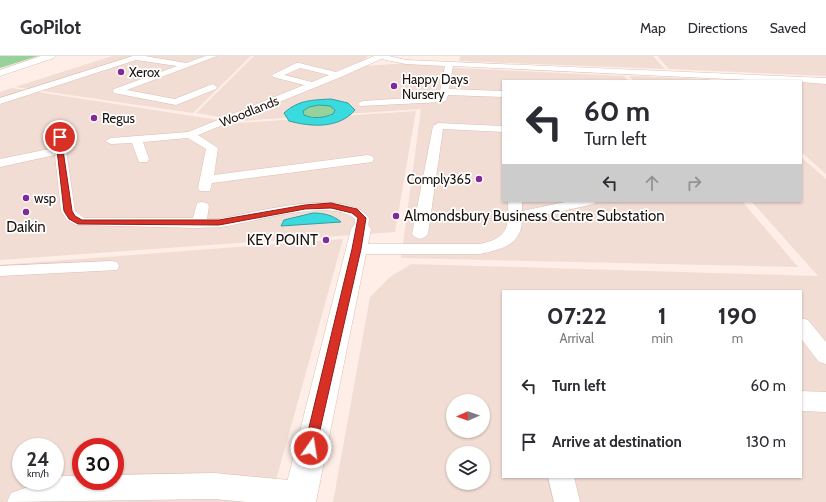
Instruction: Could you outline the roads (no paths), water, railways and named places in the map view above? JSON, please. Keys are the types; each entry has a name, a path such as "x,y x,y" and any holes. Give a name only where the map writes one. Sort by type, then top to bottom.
{"main road":[{"path":"0,73 51,56"},
{"path":"300,498 359,239"}],"lane":[{"path":"213,56 117,91 176,102 213,87"},
{"path":"380,56 406,62"},
{"name":"Woodlands","path":"112,141 190,135 380,56"},
{"path":"0,101 139,57 186,66"},
{"path":"363,64 406,62 558,72 796,80"},
{"path":"363,104 443,99 449,64"},
{"path":"313,85 276,75 299,65 338,74"},
{"path":"802,80 826,81"},
{"path":"444,92 502,94"},
{"path":"420,234 438,126 502,129"},
{"path":"190,135 212,148 206,184 368,159"},
{"path":"136,139 143,159"},
{"path":"0,162 60,144 68,211 72,217 80,222 219,223 305,207 331,206 354,211 362,218 359,239 480,249 509,239 516,223 515,202"},
{"path":"516,217 584,202"},
{"path":"199,224 202,206"},
{"path":"0,271 111,266"},
{"path":"802,326 826,356"},
{"path":"802,401 826,402"},
{"path":"561,478 566,502"},
{"path":"20,502 61,489 214,486 300,498"}],"water":[{"path":"331,99 348,103 355,110 341,121 324,125 289,121 284,113 300,103 311,100","holes":["319,105 330,106 335,110 333,114 322,117 304,115 303,111 309,107"]},
{"path":"313,213 328,215 341,222 281,226 284,220"}],"place":[{"name":"Xerox","path":"121,72"},
{"name":"Happy Days Nursery","path":"394,86"},
{"name":"Regus","path":"94,118"},
{"name":"Comply365","path":"479,179"},
{"name":"wsp","path":"26,198"},
{"name":"Daikin","path":"26,212"},
{"name":"Almondsbury Business Centre Substation","path":"396,216"},
{"name":"KEY POINT","path":"326,240"}]}
